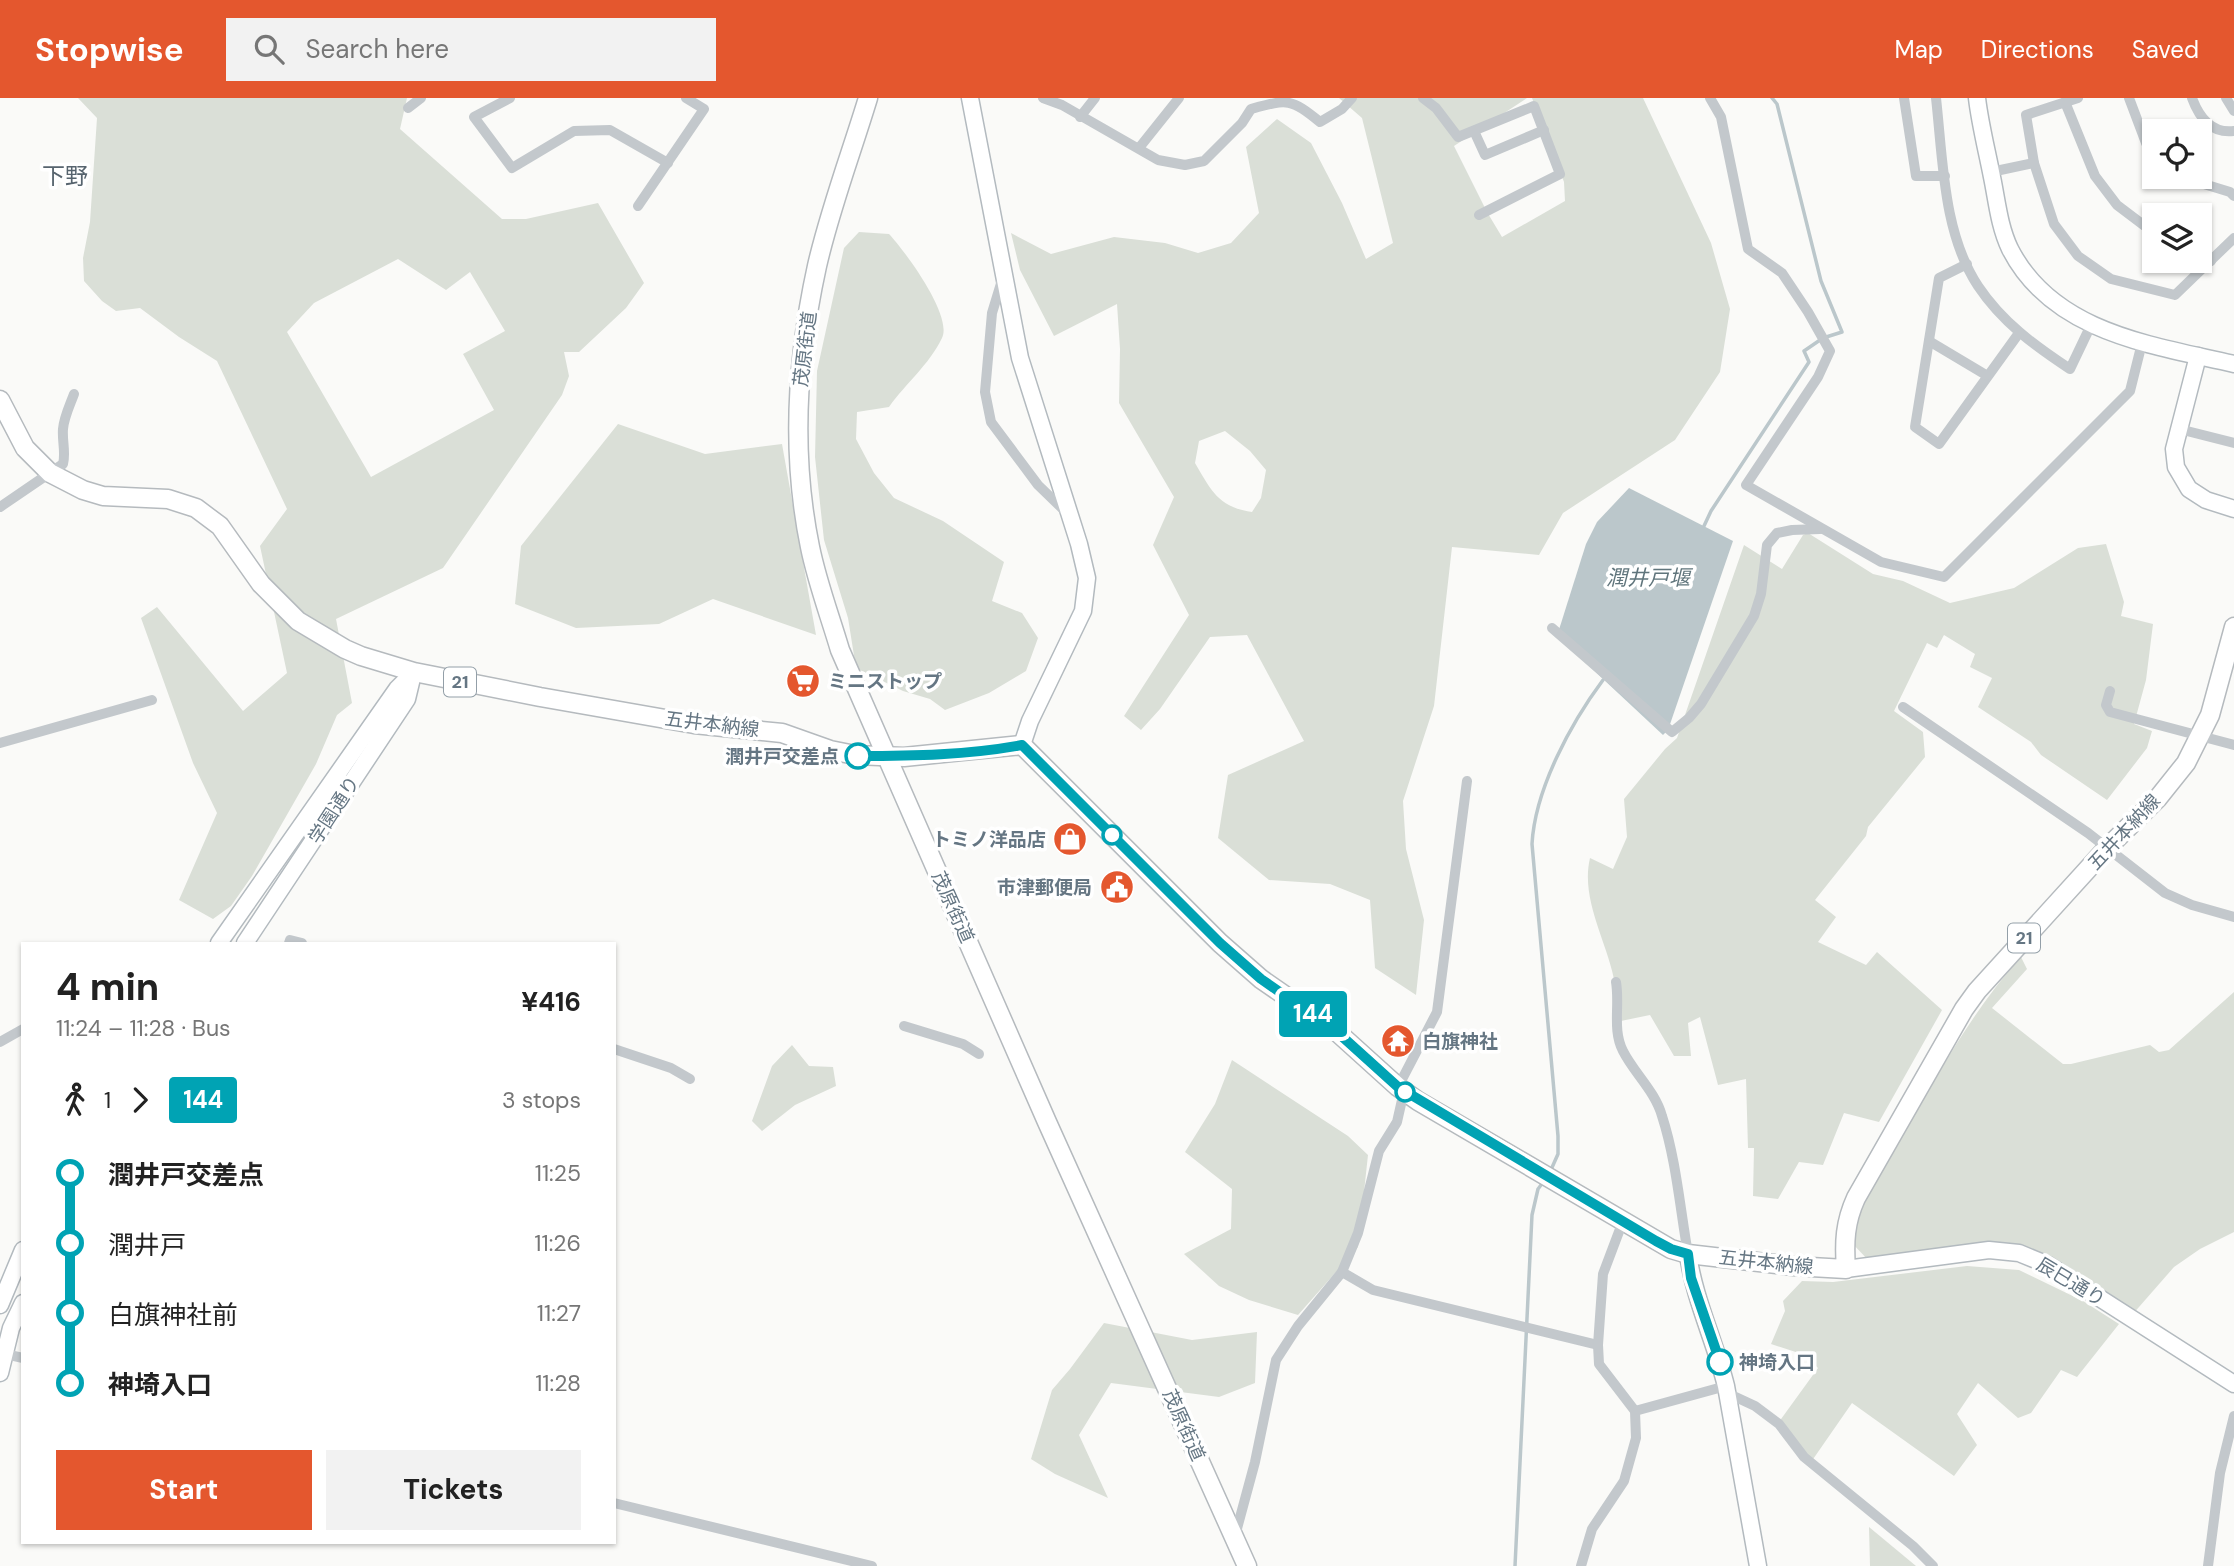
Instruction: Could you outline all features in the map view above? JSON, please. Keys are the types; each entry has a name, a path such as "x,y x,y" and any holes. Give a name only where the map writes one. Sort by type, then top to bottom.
{"main road":[{"name":"茂原街道","path":"868,98 818,265 800,377 798,422 805,513 817,575 840,649 1047,1122 1247,1566"},
{"name":"五井本納線","path":"0,400 25,448 50,473 66,483 103,496 168,499 196,508 220,526 261,584 298,621 345,649 414,672 694,724 773,731 830,750 855,755 904,757 1022,745 1220,943 1261,979 1336,1031 1401,1089 1671,1249 1688,1254 1818,1269 1846,1269 1844,1240 1853,1205 1964,1009 1991,974 2186,763 2213,706 2234,627"}],"street":[{"path":"408,108 421,98"},
{"path":"510,98 474,117 512,167 574,131 610,130 668,163"},
{"path":"638,206 704,109 686,98"},
{"path":"970,98 1020,358 1087,578 1084,604 1077,624 1031,720 1022,745"},
{"path":"1043,98 1062,105 1158,160 1185,165 1204,161 1242,123 1251,109 1280,102 1298,103 1320,122 1342,109 1352,98"},
{"path":"1080,117 1095,98"},
{"path":"1139,148 1179,98"},
{"path":"1423,98 1436,108 1458,137 1534,106 1560,174 1479,215"},
{"path":"1710,98 1721,117 1748,249 1782,273 1830,351 1818,377 1746,485 1881,562 1944,577 2130,391 2142,343"},
{"path":"1904,98 1916,176 1945,176"},
{"path":"1936,98 1954,232 1978,286 2019,332 2070,369 2091,324"},
{"path":"2078,98 2026,116 2034,163 2054,224 2078,256 2111,279 2175,295 2198,273"},
{"path":"2129,98 2142,132"},
{"path":"2192,98 2197,111 2210,127 2234,131"},
{"path":"2226,98 2234,111"},
{"path":"1980,99 2001,225 2021,266 2051,300 2091,324 2142,343 2234,364"},
{"path":"2065,102 2095,176 2117,205 2142,224"},
{"path":"1474,131 1485,155 1544,130"},
{"path":"1991,172 2034,163"},
{"path":"2212,186 2231,192 2234,196"},
{"path":"2212,260 2234,238"},
{"path":"1967,264 1939,278 1915,427 1939,444 2019,332"},
{"path":"1004,274 992,313 989,339 985,392 991,422 1038,485 1069,514"},
{"path":"1929,341 1986,375"},
{"path":"2198,356 2174,449 2176,467 2189,489 2206,500 2234,509"},
{"path":"0,506 63,464 64,425 74,394"},
{"path":"2179,429 2234,443"},
{"path":"1552,628 1672,732 1701,704 1754,616 1761,594 1767,545 1777,533 1823,529"},
{"path":"220,942 389,700 414,672"},
{"name":"学園通り","path":"246,942 407,699 414,672"},
{"path":"2110,691 2106,705 2110,712 2234,745"},
{"path":"0,743 152,700"},
{"path":"1903,707 2107,848 2165,893 2192,905 2234,917"},
{"path":"1234,1538 1255,1462 1276,1360 1298,1326 1342,1272 1359,1233 1379,1151 1397,1122 1401,1089 1437,1012 1467,781"},
{"path":"1616,982 1619,995 1617,1031 1623,1051 1650,1091 1662,1115 1691,1278 1727,1389 1758,1566"},
{"path":"904,1026 964,1044 979,1054"},
{"path":"0,1042 21,1030"},
{"path":"616,1050 671,1068 690,1079"},
{"path":"1581,1566 1592,1529 1624,1481 1636,1438 1635,1411 1599,1364 1603,1275 1623,1221"},
{"name":"辰巳通り","path":"1846,1269 1989,1251 2019,1254 2048,1265 2234,1384"},
{"path":"0,1305 21,1255"},
{"path":"1342,1272 1373,1290 1598,1345"},
{"path":"0,1373 2,1353 21,1307"},
{"path":"2,1353 21,1358"},
{"path":"1635,1411 1727,1389 1779,1424 1804,1457 1913,1546 1933,1566"},
{"path":"2208,1566 2220,1473 2234,1416"},
{"path":"616,1503 872,1566"}],"shaded area":[{"path":"78,98 407,98 400,129 502,219 526,219 598,203 644,283 626,308 579,352 564,352 569,376 562,395 443,568 336,619 352,703 337,715 316,764 252,876 231,906 213,919 179,900 217,813 193,763 141,618 157,607 243,711 287,673 260,546 287,509 217,361 140,308 116,311 102,301 84,281 83,258 90,222 97,118","holes":["398,259 446,290 470,272 505,331 463,354 494,410 371,477 287,332 314,303"]},
{"path":"1339,98 1527,98 1454,146 1502,237 1565,201 1564,182 1532,98 1643,98 1711,243 1730,309 1720,372 1675,440 1563,513 1539,555 1452,547 1434,706 1403,801 1406,849 1424,920 1416,995 1375,968 1370,900 1330,884 1269,880 1218,838 1228,775 1304,741 1247,635 1210,637 1160,709 1141,730 1124,716 1189,615 1153,545 1174,497 1119,403 1117,304 1054,336 1020,270 1011,233 1051,254 1114,237 1165,243 1198,253 1231,243 1259,213 1246,147 1277,119 1311,143 1342,203 1366,259 1393,243 1362,118","holes":["1225,431 1250,451 1266,470 1261,498 1252,512 1231,506 1217,496 1195,463 1199,441"]},
{"path":"859,232 889,234 926,284 941,315 944,328 942,338 931,357 889,407 857,412 856,439 874,473 894,498 943,521 1004,562 992,601 1022,613 1038,638 1026,671 989,693 945,710 930,699 903,691 856,668 848,618 824,540 815,457 817,371 844,248"},
{"path":"618,424 705,454 782,444 816,635 713,599 659,624 576,628 515,604 521,546"},
{"path":"1808,533 1873,574 1903,581 1950,603 2014,588 2078,548 2106,544 2124,602 2121,616 2153,624 2146,680 2134,724 2152,731 2147,748 2107,800 2041,755 2031,742 1978,707 1992,678 1970,667 1975,654 1944,635 1937,648 1927,643 1894,711 1923,732 1925,757 1868,827 1866,836 1815,900 1836,917 1818,942 1866,965 1877,952 1942,1010 1879,1122 1844,1113 1823,1165 1799,1162 1778,1199 1753,1196 1754,1148 1748,1148 1746,1079 1718,1085 1700,1017 1688,1023 1691,1056 1674,1056 1650,1015 1616,1022 1615,984 1592,906 1588,874 1590,858 1613,869 1627,837 1624,799 1677,738 1744,545 1782,569 1803,535"},
{"path":"2021,957 2027,969 1992,1008 2063,1064 2150,1045 2159,1052 2169,1050 2234,992 2234,1232 2200,1249 2174,1267 2132,1315 2038,1255 1870,1262 1851,1242 1864,1200 1943,1066 1987,999"},
{"path":"792,1045 809,1066 833,1067 836,1086 795,1105 762,1131 752,1121 772,1066"},
{"path":"1232,1060 1348,1136 1368,1155 1358,1247 1298,1315 1249,1300 1219,1286 1184,1254 1231,1229 1232,1189 1185,1152 1215,1104"},
{"path":"1967,1266 2019,1270 2083,1301 2119,1324 2077,1377 2061,1370 2031,1413 2018,1418 1978,1383 1957,1414 1977,1445 1954,1476 1852,1403 1809,1465 1776,1426 1818,1368 1805,1355 1771,1344 1785,1311 1783,1301 1802,1281 1833,1282"},
{"path":"1104,1323 1192,1340 1257,1332 1255,1383 1219,1397 1111,1383 1079,1435 1108,1498 1055,1474 1031,1459 1052,1390"},
{"path":"1869,1527 1916,1566 1870,1566"}],"water":[{"name":"潤井戸堰","path":"1629,488 1733,541 1668,730 1663,735 1557,636 1586,544 1597,522"}],"waterway":[{"path":"1704,526 1711,511 1809,362 1804,351 1823,338 1842,332 1821,281 1777,104 1772,98"},
{"path":"1550,1172 1558,1154 1558,1136 1532,844 1547,779 1567,736 1603,680"},
{"path":"1515,1566 1532,1215 1538,1189 1544,1181"}],"bus line":[{"name":"144","path":"858,756 904,757 1022,745 1220,943 1261,979 1336,1031 1398,1087 1656,1241 1688,1254 1691,1278 1720,1362"}],"place":[{"name":"ミニストップ","path":"803,681"},
{"name":"潤井戸交差点","path":"858,756"},
{"name":"トミノ洋品店","path":"1070,839"},
{"name":"市津郵便局","path":"1117,887"},
{"name":"白旗神社","path":"1398,1041"},
{"name":"神埼入口","path":"1720,1362"}],"district":[{"name":"下野","path":"65,176"}]}
